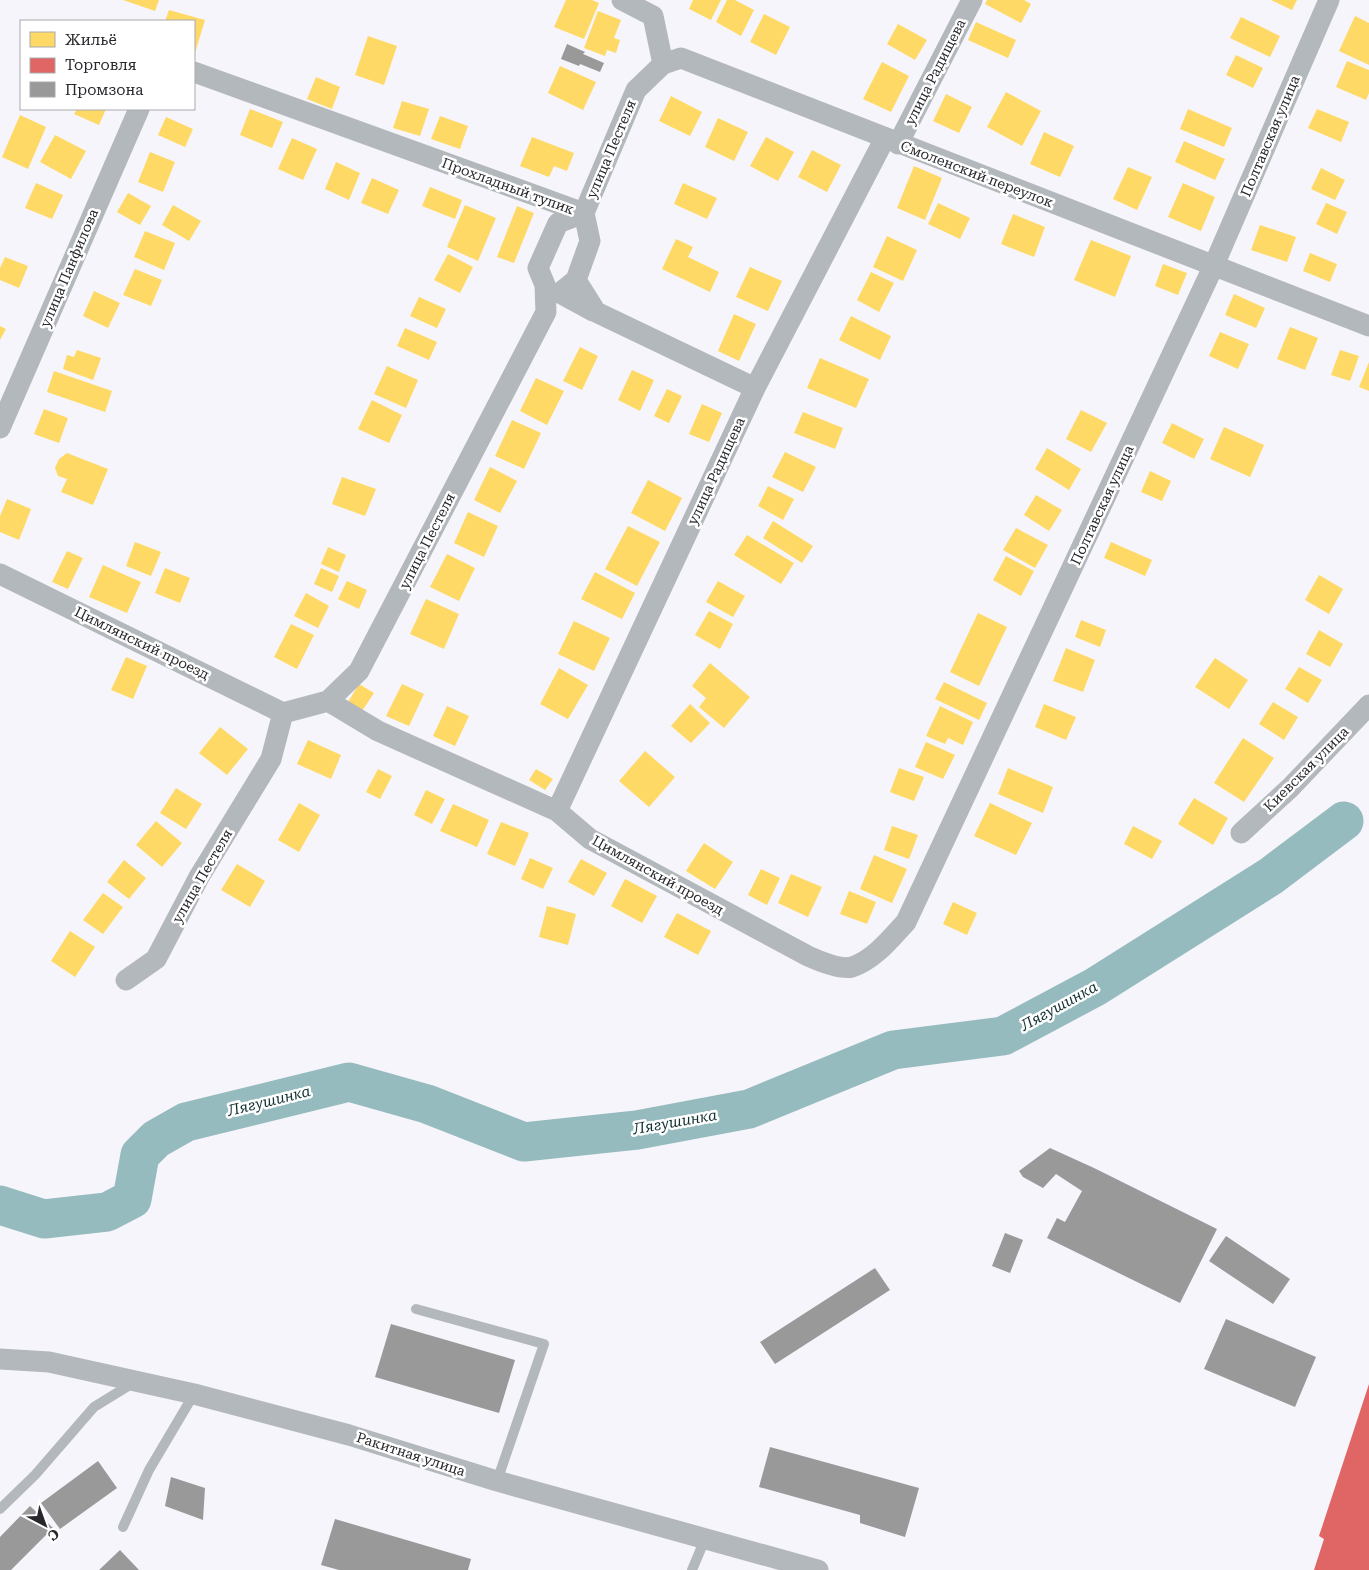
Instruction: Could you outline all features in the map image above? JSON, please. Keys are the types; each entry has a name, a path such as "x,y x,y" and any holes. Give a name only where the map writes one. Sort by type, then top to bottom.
{"street":[{"path":"622,0 653,16 663,64"},
{"name":"улица Радищева","path":"557,811 755,388 972,0"},
{"name":"Полтавская улица","path":"830,965 851,967 873,955 906,922 1214,265 1329,0"},
{"name":"Смоленский переулок","path":"663,64 681,58 1369,326"},
{"name":"улица Пестеля","path":"126,980 156,959 199,877 271,759 284,712 328,700 360,671 560,286 538,268 558,223 584,213 636,90 663,64"},
{"name":"Прохладный тупик","path":"195,72 584,213 590,240 560,286"},
{"name":"улица Панфилова","path":"0,428 138,110"},
{"path":"560,286 596,312 755,388"},
{"name":"Цимлянский проезд","path":"0,574 284,712"},
{"name":"Цимлянский проезд","path":"328,700 378,731 557,811 590,838 786,945 830,965"},
{"name":"Киевская улица","path":"1241,833 1290,788 1369,705"},
{"name":"Ракитная улица","path":"0,1359 49,1362 194,1394 349,1435 497,1481 818,1570"}],"lane":[{"path":"416,1309 544,1344 497,1481"},
{"path":"0,1509 35,1475 94,1407 136,1381"},
{"path":"123,1527 149,1470 194,1394"},
{"path":"692,1570 706,1539"}],"building: Жильё":[{"path":"123,0 159,0 155,11"},
{"path":"566,0 592,0 599,3 584,39 554,27"},
{"path":"693,0 721,0 711,20 689,9"},
{"path":"727,0 735,0 754,10 741,36 716,22"},
{"path":"987,0 1024,0 1031,4 1021,23 985,4"},
{"path":"1271,0 1297,0 1292,10"},
{"path":"169,10 205,20 195,53 195,20 165,20"},
{"path":"598,11 621,20 614,38 620,40 616,53 607,50 605,56 584,48"},
{"path":"764,14 790,27 776,55 750,42"},
{"path":"1355,16 1369,23 1369,65 1339,51"},
{"path":"1241,17 1280,36 1270,57 1230,38"},
{"path":"976,22 1016,40 1008,58 968,40"},
{"path":"898,24 927,40 915,60 887,44"},
{"path":"368,36 397,46 384,85 355,75"},
{"path":"1236,55 1263,68 1253,88 1226,75"},
{"path":"1347,61 1369,70 1369,93 1366,100 1336,87"},
{"path":"882,62 909,76 891,112 863,99"},
{"path":"560,66 596,82 583,110 548,93"},
{"path":"316,77 340,87 332,109 307,99"},
{"path":"1006,92 1041,111 1022,146 987,127"},
{"path":"946,94 972,107 959,133 933,121"},
{"path":"671,96 702,112 690,136 659,121"},
{"path":"402,101 429,109 420,136 393,128"},
{"path":"250,109 283,122 272,148 240,135"},
{"path":"1188,109 1232,128 1224,147 1180,129"},
{"path":"1317,109 1349,122 1341,142 1308,128"},
{"path":"76,110 106,110 99,125 74,114"},
{"path":"20,115 46,127 28,169 2,157"},
{"path":"440,116 468,126 460,149 431,139"},
{"path":"166,117 193,129 185,147 158,135"},
{"path":"718,118 748,132 734,161 705,147"},
{"path":"1044,132 1074,146 1060,177 1030,164"},
{"path":"55,135 86,151 71,179 40,162"},
{"path":"532,137 574,153 567,171 554,166 549,177 520,166"},
{"path":"766,137 794,152 778,181 750,166"},
{"path":"292,138 317,149 303,180 278,169"},
{"path":"1184,141 1225,159 1215,180 1175,162"},
{"path":"812,150 841,165 827,192 798,177"},
{"path":"150,152 175,162 163,192 138,182"},
{"path":"336,162 360,173 349,200 325,189"},
{"path":"914,166 942,178 925,220 897,208"},
{"path":"1128,167 1152,177 1137,210 1113,199"},
{"path":"1321,168 1345,180 1335,200 1311,189"},
{"path":"372,178 399,190 388,214 361,203"},
{"path":"36,183 63,195 52,219 25,208"},
{"path":"683,183 717,198 707,219 674,204"},
{"path":"1183,183 1215,197 1201,231 1168,217"},
{"path":"430,187 462,200 455,219 422,206"},
{"path":"128,193 151,206 140,225 117,212"},
{"path":"938,203 970,218 960,239 928,224"},
{"path":"1326,203 1347,212 1337,234 1316,224"},
{"path":"173,205 201,221 189,241 162,225"},
{"path":"465,205 496,218 478,261 447,247"},
{"path":"517,206 534,213 514,263 497,257"},
{"path":"1013,214 1045,227 1034,257 1001,244"},
{"path":"1260,225 1296,237 1287,262 1251,250"},
{"path":"145,231 175,243 164,270 134,257"},
{"path":"887,236 917,250 903,281 873,267"},
{"path":"676,239 693,247 688,257 719,272 710,292 662,269"},
{"path":"1091,240 1131,256 1115,297 1074,280"},
{"path":"1310,253 1337,264 1330,282 1303,271"},
{"path":"448,254 473,267 460,293 434,280"},
{"path":"5,257 28,266 19,288 0,280 0,268"},
{"path":"1163,264 1187,273 1178,295 1155,286"},
{"path":"750,267 782,281 768,311 736,297"},
{"path":"135,269 162,280 151,306 123,295"},
{"path":"871,272 894,283 879,312 857,300"},
{"path":"94,291 120,303 108,328 83,316"},
{"path":"1234,294 1265,308 1256,328 1225,315"},
{"path":"419,297 446,309 437,328 410,316"},
{"path":"734,314 756,324 739,361 718,351"},
{"path":"851,316 891,336 880,360 839,340"},
{"path":"0,326 6,329 0,340"},
{"path":"1290,327 1318,338 1305,370 1277,359"},
{"path":"405,328 437,342 429,360 397,346"},
{"path":"1220,332 1249,344 1238,369 1209,356"},
{"path":"580,347 598,356 582,390 563,381"},
{"path":"77,350 101,358 93,380 63,369 67,355 74,357"},
{"path":"1340,350 1359,356 1350,381 1331,375"},
{"path":"820,358 869,379 856,408 807,388"},
{"path":"1369,362 1369,391 1359,387"},
{"path":"387,366 418,380 406,408 374,394"},
{"path":"632,370 654,380 640,411 618,400"},
{"path":"54,371 112,391 105,412 47,392"},
{"path":"536,378 564,391 547,425 520,411"},
{"path":"667,389 682,396 669,423 654,416"},
{"path":"372,400 402,415 389,443 358,429"},
{"path":"702,404 722,413 709,442 689,434"},
{"path":"44,409 68,418 59,443 34,434"},
{"path":"1081,410 1107,423 1091,452 1066,439"},
{"path":"803,412 843,428 835,449 794,433"},
{"path":"512,420 541,433 524,469 495,456"},
{"path":"1172,423 1204,439 1194,459 1162,443"},
{"path":"1224,427 1264,445 1250,477 1210,459"},
{"path":"1047,448 1081,469 1069,490 1035,469"},
{"path":"785,452 816,467 803,492 772,477"},
{"path":"67,453 108,469 93,505 61,492 67,479 58,476 55,468 59,459"},
{"path":"490,467 517,481 500,513 474,500"},
{"path":"1150,471 1171,481 1162,501 1141,492"},
{"path":"342,477 376,489 365,516 332,504"},
{"path":"648,480 682,498 665,531 631,513"},
{"path":"768,486 794,499 783,520 758,506"},
{"path":"1036,495 1062,510 1049,531 1024,515"},
{"path":"7,499 31,509 19,540 0,532 0,516"},
{"path":"468,512 498,526 484,557 454,543"},
{"path":"773,521 813,546 802,563 763,538"},
{"path":"628,526 660,542 637,586 605,569"},
{"path":"1016,528 1048,545 1035,568 1003,550"},
{"path":"747,535 794,563 781,584 734,555"},
{"path":"135,542 161,552 151,576 126,566"},
{"path":"1111,542 1152,560 1145,576 1104,558"},
{"path":"328,547 346,555 339,572 321,564"},
{"path":"67,551 83,558 68,589 52,582"},
{"path":"447,554 475,568 459,601 430,587"},
{"path":"1006,556 1034,571 1021,596 993,580"},
{"path":"103,565 141,582 127,613 89,597"},
{"path":"165,568 190,578 180,603 155,593"},
{"path":"321,568 339,576 332,592 314,584"},
{"path":"595,572 635,593 622,619 581,599"},
{"path":"1319,575 1343,589 1329,614 1305,600"},
{"path":"347,581 367,590 359,609 338,599"},
{"path":"718,581 745,596 733,617 706,602"},
{"path":"306,593 329,606 318,628 294,616"},
{"path":"426,599 459,614 444,649 410,634"},
{"path":"709,611 733,624 720,649 695,635"},
{"path":"978,613 1007,627 979,686 950,672"},
{"path":"1081,620 1106,630 1100,647 1075,637"},
{"path":"574,621 610,638 594,671 558,654"},
{"path":"291,624 314,635 297,669 274,657"},
{"path":"1319,630 1343,644 1330,667 1306,654"},
{"path":"1066,648 1095,660 1083,692 1053,681"},
{"path":"126,657 147,666 133,699 111,690"},
{"path":"1215,658 1248,680 1229,709 1195,687"},
{"path":"710,663 750,697 724,728 699,707 706,698 692,686"},
{"path":"1299,667 1322,680 1308,703 1285,689"},
{"path":"559,668 588,685 568,719 540,704"},
{"path":"944,682 987,703 979,720 935,699"},
{"path":"359,684 374,693 362,711 348,702"},
{"path":"402,684 424,694 409,726 386,716"},
{"path":"1273,702 1298,717 1284,740 1259,724"},
{"path":"690,704 710,723 691,743 671,726"},
{"path":"1044,704 1076,717 1066,740 1035,727"},
{"path":"447,706 469,716 455,746 433,736"},
{"path":"940,706 973,722 963,745 948,738 945,744 926,736"},
{"path":"220,727 248,749 227,775 199,753"},
{"path":"1243,738 1274,758 1244,802 1214,783"},
{"path":"308,740 341,755 331,779 297,764"},
{"path":"926,742 955,755 943,779 915,767"},
{"path":"645,751 675,777 649,807 619,781"},
{"path":"899,768 924,777 914,801 890,792"},
{"path":"1008,768 1053,787 1043,813 998,794"},
{"path":"378,769 392,776 380,799 366,792"},
{"path":"536,769 553,779 545,790 529,780"},
{"path":"176,788 202,804 186,829 160,813"},
{"path":"426,790 445,799 432,824 414,815"},
{"path":"1194,798 1228,818 1213,845 1178,824"},
{"path":"299,803 320,815 299,852 278,840"},
{"path":"990,803 1032,823 1016,855 974,836"},
{"path":"453,804 489,820 477,847 440,831"},
{"path":"156,821 182,843 162,867 136,845"},
{"path":"501,822 529,833 515,866 487,854"},
{"path":"892,826 918,835 909,859 884,850"},
{"path":"1133,826 1162,841 1152,859 1124,844"},
{"path":"704,843 733,862 715,889 686,871"},
{"path":"874,855 907,869 892,903 860,889"},
{"path":"530,858 553,868 543,889 521,879"},
{"path":"581,859 607,873 594,896 568,882"},
{"path":"124,860 146,878 129,899 107,882"},
{"path":"237,864 265,881 250,907 221,890"},
{"path":"761,869 780,878 767,905 748,895"},
{"path":"791,874 822,887 808,917 778,903"},
{"path":"625,879 657,896 642,923 611,906"},
{"path":"849,891 876,902 867,924 840,914"},
{"path":"103,893 123,907 103,934 83,920"},
{"path":"953,902 977,913 967,935 943,924"},
{"path":"547,906 576,914 568,945 539,937"},
{"path":"677,913 711,931 698,955 664,937"},
{"path":"70,931 95,947 75,977 51,961"}],"building: Торговля":[{"path":"1369,1384 1369,1570 1314,1570 1324,1539 1319,1536"}],"building: Промзона":[{"path":"567,44 585,52 583,54 604,63 600,72 561,59"},
{"path":"1050,1148 1217,1229 1180,1303 1047,1238 1057,1218 1065,1222 1082,1191 1056,1174 1043,1188 1023,1177 1019,1171"},
{"path":"1005,1233 1023,1240 1010,1273 992,1266"},
{"path":"1226,1236 1290,1279 1273,1304 1209,1261"},
{"path":"875,1268 890,1290 775,1364 760,1342"},
{"path":"1226,1319 1316,1357 1295,1407 1204,1369"},
{"path":"391,1324 515,1360 499,1413 375,1377"},
{"path":"770,1447 919,1488 905,1537 860,1523 860,1515 759,1487"},
{"path":"98,1461 117,1488 60,1529 41,1503"},
{"path":"171,1477 205,1488 203,1520 165,1506"},
{"path":"30,1506 53,1528 11,1570 0,1570 0,1537"},
{"path":"335,1519 471,1559 468,1570 339,1570 321,1565"},
{"path":"120,1550 139,1570 99,1570"}],"waterway":[{"name":"Лягушинка","path":"0,1205 44,1219 107,1212 132,1199 140,1155 156,1139 186,1122 349,1082 427,1104 524,1142 637,1130 749,1109 893,1050 1003,1036 1095,987 1271,876 1344,821"}]}
